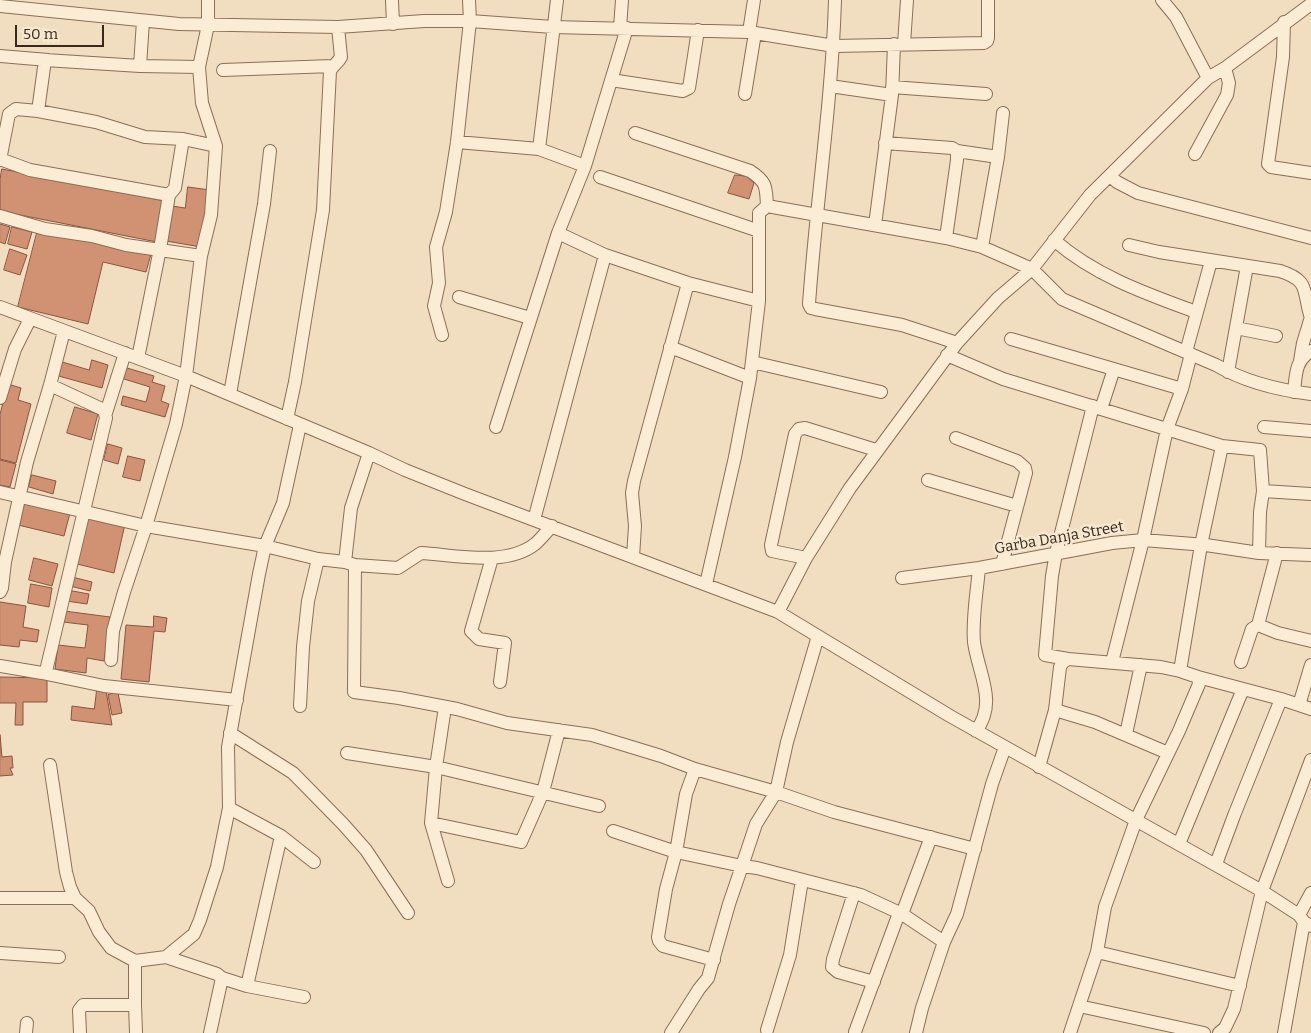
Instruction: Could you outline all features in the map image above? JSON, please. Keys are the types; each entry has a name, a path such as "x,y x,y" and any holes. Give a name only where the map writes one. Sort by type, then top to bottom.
{"street":[{"path":"111,660 113,632 124,592 146,526 176,424 186,376 200,256 211,215 216,146 202,103 199,67 208,25 208,0"},
{"path":"392,0 393,24"},
{"path":"442,335 434,306 439,283 436,247 446,212 457,142 470,21 469,0"},
{"path":"540,149 557,0"},
{"path":"496,427 558,233 585,166 611,80 623,28 622,0"},
{"path":"745,94 754,0"},
{"path":"836,0 834,46 809,304 811,308 902,325 957,342"},
{"path":"875,225 892,91 907,0"},
{"path":"0,6 179,24 338,27 424,21 470,21 553,27 752,32 834,46 987,42 988,0"},
{"path":"1162,0 1176,17 1208,78"},
{"path":"778,612 806,558 850,488 957,342 993,304 1032,269 1090,195 1208,78 1311,4"},
{"path":"140,66 143,21"},
{"path":"1284,22 1283,57 1268,164 1271,167 1311,173"},
{"path":"223,70 332,66 341,58 338,27"},
{"path":"611,80 683,91 689,88 698,30"},
{"path":"0,56 140,66 199,67"},
{"path":"38,111 45,60 48,60"},
{"path":"287,419 295,382 323,210 330,71 332,66"},
{"path":"1195,154 1227,94 1229,83 1224,68"},
{"path":"830,86 892,91 986,94"},
{"path":"169,195 30,170 0,160 3,129 9,114 16,109 38,111 96,122 145,137 184,139 216,146"},
{"path":"982,247 1004,113"},
{"path":"635,133 750,171 761,178 766,188 767,206 759,214 759,301 750,378 735,457 706,584"},
{"path":"138,358 169,195 175,188 184,139"},
{"path":"457,142 540,149 585,166"},
{"path":"885,143 952,148 957,151 998,157"},
{"path":"230,394 264,204 270,151"},
{"path":"946,238 957,151"},
{"path":"1110,176 1129,188 1146,195 1311,238"},
{"path":"600,178 759,231"},
{"path":"767,206 946,238 982,247 1032,269 1062,299 1092,313 1188,353 1228,372 1271,388 1311,394"},
{"path":"0,216 45,229 92,236 126,245 200,256"},
{"path":"558,233 605,255 688,283 759,301"},
{"path":"1054,240 1077,258 1136,290 1196,312"},
{"path":"1129,244 1159,252 1296,275 1305,284 1311,318 1303,343 1294,392"},
{"path":"534,520 605,255"},
{"path":"1112,662 1143,540 1167,429 1182,389 1196,312 1211,261"},
{"path":"1228,372 1247,266"},
{"path":"633,556 635,526 632,493 634,481 688,283"},
{"path":"459,297 530,318"},
{"path":"0,307 186,376 405,470 778,612 1005,748 1216,864 1262,891 1305,921"},
{"path":"0,398 15,349 30,319"},
{"path":"1236,328 1276,336"},
{"path":"0,592 27,462 64,331"},
{"path":"1010,339 1182,389"},
{"path":"670,347 750,378"},
{"path":"1300,361 1303,356 1311,351"},
{"path":"42,673 47,667 106,413 124,353"},
{"path":"948,355 1003,379 1097,408 1222,446 1260,450 1263,491 1260,512 1259,553"},
{"path":"752,362 881,392"},
{"path":"1114,369 1097,408 1056,553 1052,576 1045,655 1180,670 1198,677 1305,707 1311,665"},
{"path":"50,385 104,410 106,413"},
{"path":"166,957 186,942 197,930 217,868 229,808 228,766 230,733 265,546 282,503 300,425"},
{"path":"1264,427 1311,431"},
{"path":"806,558 772,551 771,545 796,434 799,429 805,428 876,450"},
{"path":"956,438 1017,461 1026,468 1002,564"},
{"path":"1180,670 1201,545 1222,446"},
{"path":"369,453 351,508 350,564 354,692 445,707 507,723 592,735 834,812 975,849"},
{"path":"928,480 1017,506"},
{"path":"1263,491 1311,494"},
{"path":"0,492 146,526 265,546 318,559 398,568 421,552 492,558 517,554 536,544 552,526"},
{"name":"Garba Danja Street","path":"902,578 979,568 1112,543 1143,540 1259,553 1311,555"},
{"path":"1241,662 1252,629 1258,625 1277,553"},
{"path":"492,558 471,630 479,639 505,643 500,682"},
{"path":"300,706 308,601 318,559"},
{"path":"976,731 985,714 987,698 974,641 979,568"},
{"path":"1258,625 1278,633 1311,641"},
{"path":"671,1033 708,978 729,904 756,824 776,792 787,742 818,636"},
{"path":"1039,767 1055,710 1060,667 1068,659"},
{"path":"1126,734 1141,665"},
{"path":"0,666 104,686 237,700"},
{"path":"1070,1033 1097,952 1105,907 1136,820 1199,684 1198,677"},
{"path":"1179,844 1243,689"},
{"path":"1216,864 1281,699"},
{"path":"445,707 436,767 431,824 448,881"},
{"path":"1055,710 1079,716 1168,753"},
{"path":"431,824 521,842 543,792 559,730"},
{"path":"230,733 293,773 366,850 408,913"},
{"path":"916,1033 922,1008 944,942 957,914 992,784 1005,748"},
{"path":"347,753 436,767 599,806"},
{"path":"1219,1033 1226,1028 1240,986 1262,891 1311,760"},
{"path":"50,766 66,872 70,887 75,898 88,911 99,932 111,948 135,961 166,957 247,986 304,997"},
{"path":"695,769 686,794 658,937 659,942 663,946 714,960"},
{"path":"229,808 281,836 314,862"},
{"path":"613,830 676,852 854,893 901,913 944,942"},
{"path":"247,986 281,836"},
{"path":"855,1032 931,837"},
{"path":"767,1030 790,955 802,880"},
{"path":"854,893 832,967 838,972 874,982"},
{"path":"1284,1033 1311,893"},
{"path":"0,898 75,898"},
{"path":"1097,952 1240,986"},
{"path":"0,953 59,957"},
{"path":"135,961 136,1033"},
{"path":"210,1033 222,978"},
{"path":"80,1033 80,1010 83,1005 135,1005"},
{"path":"1078,1006 1204,1033"}],"building":[{"path":"2,169 165,201 157,242 0,211"},
{"path":"735,175 746,176 754,183 749,199 728,193"},
{"path":"188,187 210,190 201,247 166,241 172,206 185,208"},
{"path":"0,224 10,227 5,244 0,242"},
{"path":"12,227 32,232 27,249 8,244"},
{"path":"38,229 151,254 146,272 103,262 88,324 18,307"},
{"path":"10,249 27,255 20,275 4,270"},
{"path":"92,360 108,365 102,388 55,375 59,361 89,370"},
{"path":"127,368 154,376 152,382 165,386 161,401 169,404 165,417 121,405 123,396 146,402 150,387 124,379"},
{"path":"8,384 21,388 18,400 31,404 16,463 0,459 0,415"},
{"path":"75,407 98,414 91,440 67,433"},
{"path":"108,444 122,448 118,464 104,460"},
{"path":"128,456 145,460 140,481 123,477"},
{"path":"0,460 16,464 10,487 0,485"},
{"path":"32,475 56,481 53,494 29,487"},
{"path":"23,502 70,513 64,536 18,525"},
{"path":"87,516 125,524 114,573 77,564"},
{"path":"34,558 58,564 52,586 29,580"},
{"path":"72,577 92,582 90,591 70,586"},
{"path":"31,584 52,588 49,607 28,603"},
{"path":"67,590 89,594 87,604 66,601"},
{"path":"0,602 26,606 23,627 39,630 37,642 20,640 19,647 0,645"},
{"path":"64,611 110,617 104,661 87,658 86,673 55,669 58,645 85,648 88,625 63,622"},
{"path":"154,616 167,618 165,632 154,631 149,682 121,679 126,625 153,627"},
{"path":"0,677 47,678 47,702 23,702 23,725 15,725 16,703 0,703"},
{"path":"97,690 106,691 112,725 71,720 72,706 94,709"},
{"path":"118,693 122,713 112,715 108,695"},
{"path":"0,735 2,757 12,756 13,768 10,768 13,775 0,776"}]}
